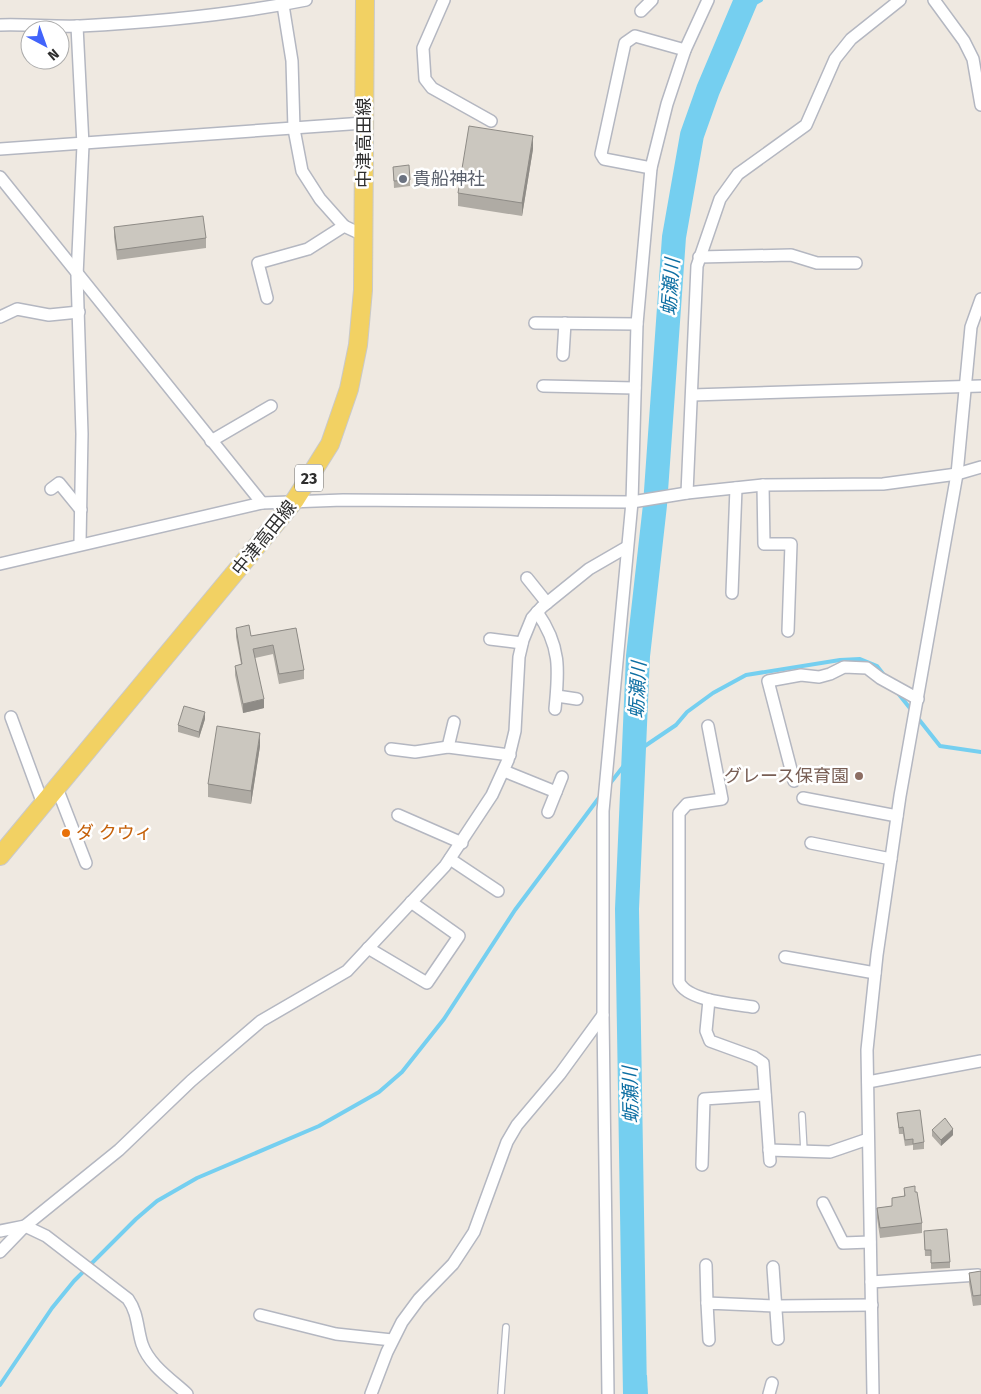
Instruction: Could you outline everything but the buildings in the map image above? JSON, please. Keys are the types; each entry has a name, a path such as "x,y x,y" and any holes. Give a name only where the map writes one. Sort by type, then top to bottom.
{"main road":[{"name":"中津高田線","path":"0,856 295,500 330,444 349,389 358,345 363,290 365,0"}],"street":[{"path":"0,25 31,23 77,26 166,20 283,5 306,0"},
{"path":"444,0 423,48 425,79 432,88 490,121"},
{"path":"641,11 652,0"},
{"path":"608,1394 603,1015 603,811 627,547 635,502 637,324 651,168 685,50 708,0"},
{"path":"684,494 692,395 697,266 720,198 738,174 806,125 834,59 851,39 900,0"},
{"path":"934,0 964,40 974,59 981,105"},
{"path":"283,5 292,61 294,129 302,170 320,199 344,226 363,235"},
{"path":"77,26 83,145 77,276 82,434 80,544"},
{"path":"651,168 604,159 601,154 625,43 635,36 685,50"},
{"path":"0,149 83,145 364,123"},
{"path":"0,177 77,276 262,503"},
{"path":"267,298 258,263 308,249 344,226"},
{"path":"699,257 792,254 817,263 856,263"},
{"path":"873,1394 868,1050 875,973 897,816 957,474 971,326 981,299"},
{"path":"0,316 17,310 49,315 78,312"},
{"path":"535,322 637,324"},
{"path":"563,355 565,323"},
{"path":"543,386 635,388"},
{"path":"692,395 981,386"},
{"path":"211,441 271,406"},
{"path":"0,564 262,503 295,500 635,502 763,485 883,484 957,474 981,467"},
{"path":"51,489 59,483 81,510"},
{"path":"763,485 764,544 791,544 788,632"},
{"path":"732,593 736,488"},
{"path":"0,1252 25,1226 108,1160 191,1081 261,1021 284,1006 336,978 368,948 450,859 462,843 504,771 510,755 516,730 519,657 522,643 532,618 547,603 589,569 627,547"},
{"path":"527,578 547,603"},
{"path":"537,612 546,626 559,661 556,709"},
{"path":"490,639 522,643"},
{"path":"794,781 768,681 801,675 819,677 844,667 867,668 880,678 918,699"},
{"path":"557,696 577,699"},
{"path":"11,717 44,804"},
{"path":"448,747 454,722"},
{"path":"708,726 722,799 687,804 679,813 679,982 689,992 709,1000 753,1007"},
{"path":"391,749 415,752 448,747 510,755"},
{"path":"504,771 556,792"},
{"path":"548,812 562,778"},
{"path":"57,788 86,863"},
{"path":"803,798 897,816"},
{"path":"398,815 462,843"},
{"path":"811,843 891,858"},
{"path":"450,859 498,891"},
{"path":"368,948 427,983 459,936 411,902"},
{"path":"785,957 875,973"},
{"path":"709,1000 706,1032 708,1038 716,1044 754,1057 763,1063 769,1156 804,1151 830,1152 868,1139"},
{"path":"371,1394 392,1340 412,1308 453,1264 468,1242 479,1219 507,1142 517,1125 560,1074 603,1015"},
{"path":"868,1082 981,1060"},
{"path":"702,1165 704,1099 764,1095"},
{"path":"823,1203 843,1243 870,1242"},
{"path":"0,1231 25,1226 46,1236 128,1298 134,1306 142,1344 147,1354 187,1394"},
{"path":"706,1265 709,1340"},
{"path":"773,1267 778,1339"},
{"path":"871,1282 978,1275"},
{"path":"708,1303 776,1306 872,1305"},
{"path":"260,1315 336,1334 392,1340"}],"lane":[{"path":"802,1115 804,1151"},
{"path":"501,1394 506,1327"}],"water":[{"path":"647,1375 648,1394 627,1394 627,1376"}],"waterway":[{"name":"蛎瀬川","path":"635,1394 627,909 638,656 655,505 674,237 692,135 708,90 746,0"},
{"path":"741,11 761,0"},
{"path":"608,786 633,754 676,725 687,712 713,693 746,675 840,660 860,659 877,666 884,675"},
{"path":"897,692 913,712"},
{"path":"917,717 940,746 981,752"},
{"path":"0,1385 52,1308 74,1281 136,1219 157,1201 197,1178 319,1126 379,1092 402,1072 444,1019 515,910 601,795"}],"place":[{"name":"貴船神社","path":"403,179"},
{"name":"グレース保育園","path":"859,776"},
{"name":"ダ クウィ","path":"66,833"}]}
